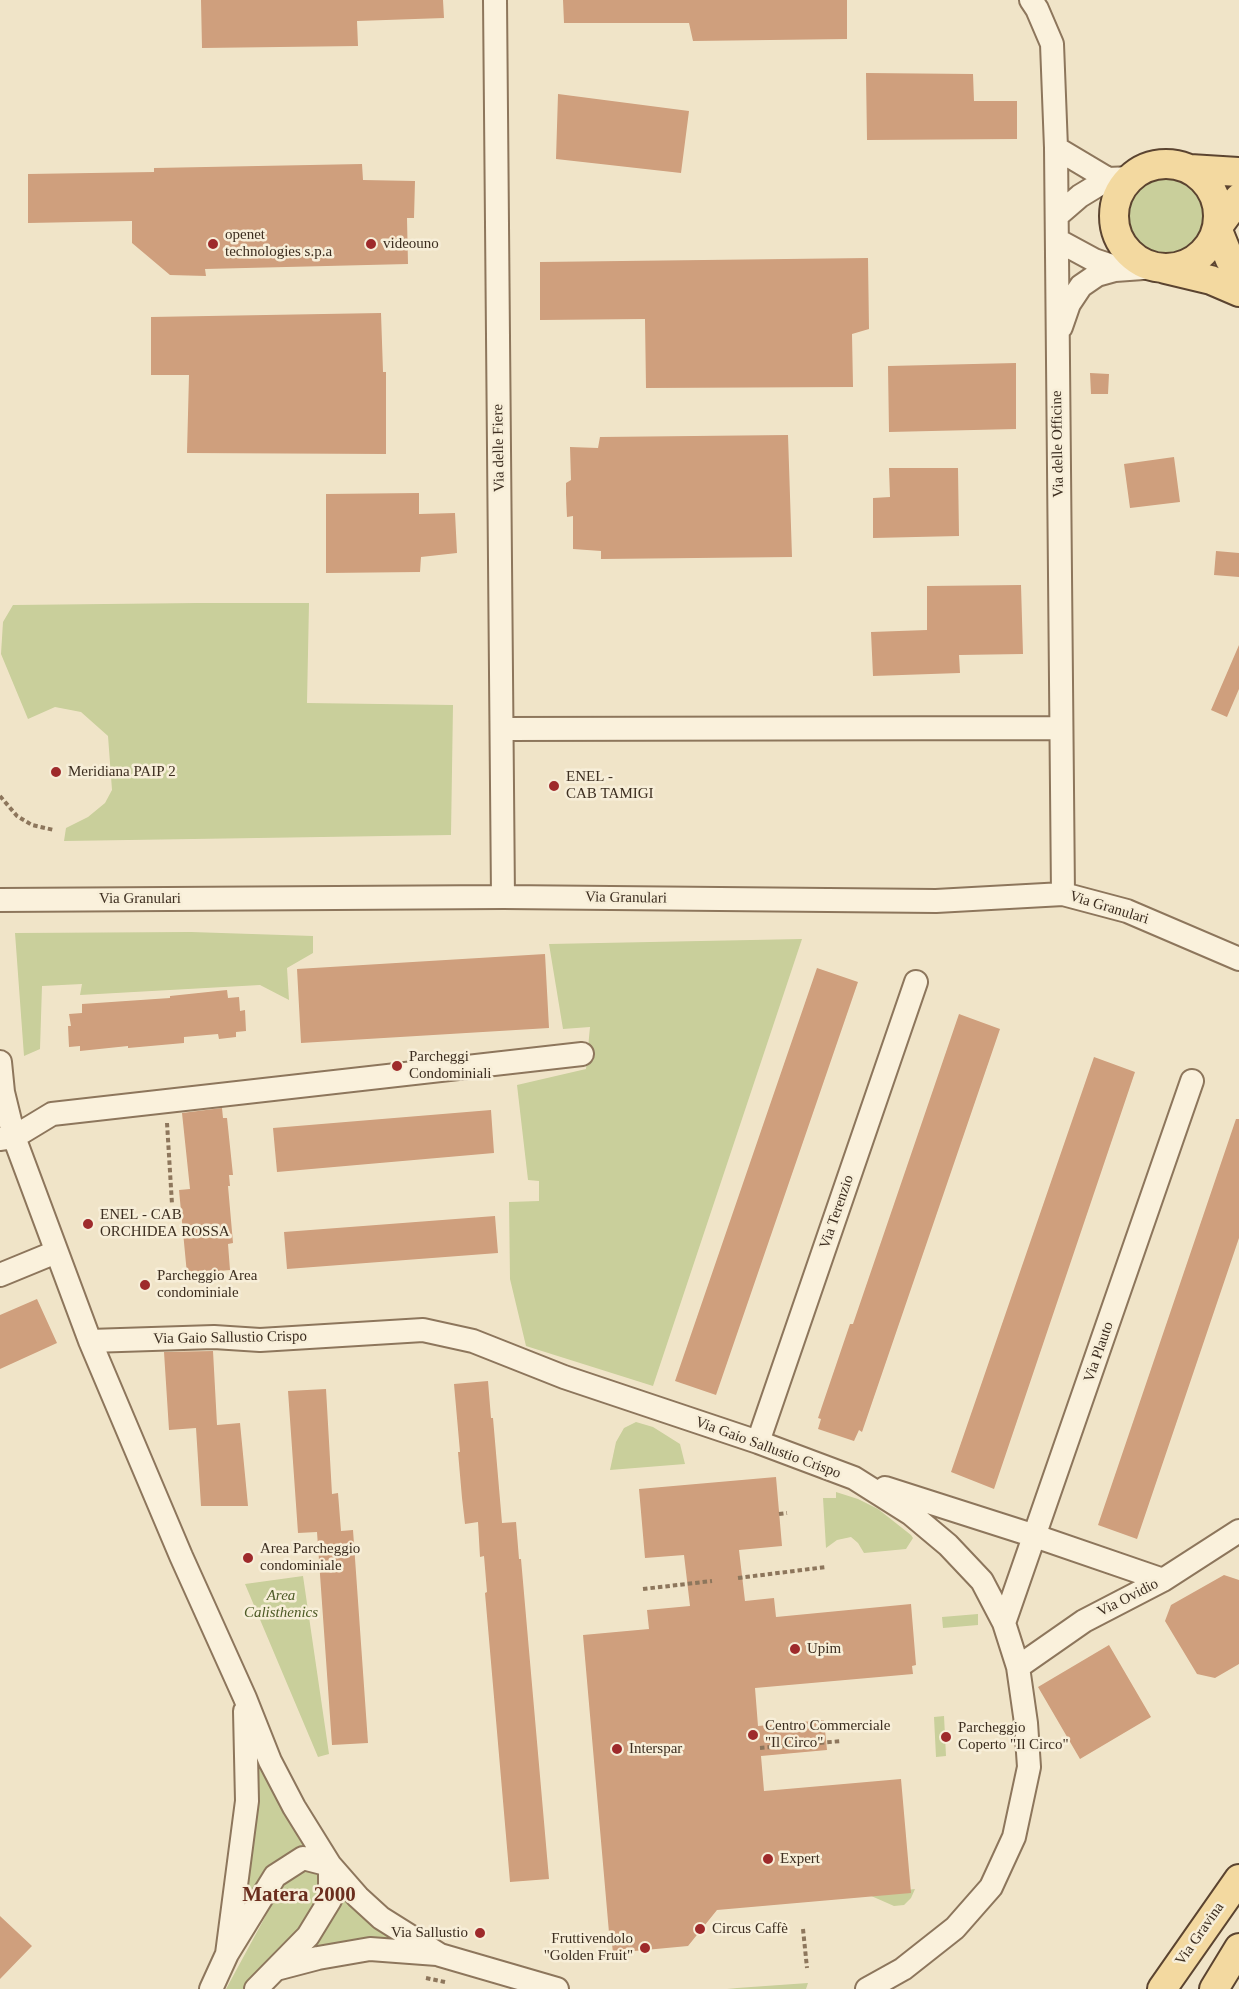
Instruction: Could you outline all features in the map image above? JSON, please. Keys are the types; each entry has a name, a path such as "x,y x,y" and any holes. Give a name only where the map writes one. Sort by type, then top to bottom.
{"main road":[{"path":"1239,172 1190,169 1174,164 1159,164 1120,178 1121,191 1115,206 1115,223 1119,238 1129,252 1142,262 1210,280 1239,292"},
{"path":"1190,169 1204,180 1214,194 1218,211 1217,228 1230,260 1239,270"},
{"path":"1157,267 1173,268 1201,255 1239,198"},
{"name":"Via Gravina","path":"1162,1989 1239,1879"},
{"path":"1214,1989 1239,1948"}],"street":[{"name":"Via delle Fiere","path":"495,0 503,897"},
{"name":"Via delle Officine","path":"1031,0 1052,44 1056,148 1063,894"},
{"path":"1056,148 1120,178"},
{"path":"1058,215 1080,196 1120,178"},
{"path":"1057,240 1094,260 1122,269"},
{"path":"1057,340 1069,304 1081,286 1097,274 1122,269 1157,267"},
{"path":"502,729 1061,728"},
{"name":"Via Granulari","path":"0,900 503,897 936,901 1063,894 1127,911 1239,959"},
{"name":"Via Terenzio","path":"758,1442 916,982"},
{"path":"7,1138 52,1114 582,1054"},
{"path":"0,1062 7,1138 56,1252 90,1341 270,1761 294,1807 330,1865 358,1897 381,1918 440,1954"},
{"name":"Via Plauto","path":"1004,1623 1192,1081"},
{"path":"0,1275 56,1252"},
{"name":"Via Gaio Sallustio Crispo","path":"90,1341 214,1337 260,1340 423,1330 473,1341 574,1380 758,1442 854,1478 911,1514 948,1545 982,1581 1004,1623 1018,1667 1026,1723 1029,1767 1014,1837 991,1887 955,1928 903,1969 867,1989"},
{"path":"854,1478 1163,1580"},
{"name":"Via Ovidio","path":"1018,1667 1084,1620 1163,1580 1239,1531"},
{"path":"227,1954 247,1801 244,1698"},
{"path":"211,1989 227,1954 275,1876 303,1858 330,1865"},
{"path":"256,1989 308,1936 330,1899 330,1865"},
{"path":"276,1970 318,1958 370,1949 440,1954 557,1989"},
{"name":"Via Gaio Sallustio Crispo","path":"887,1989 903,1969"}],"path":[{"path":"0,796 11,811 24,821 43,829 54,830"},
{"path":"167,1116 172,1204"},
{"path":"779,1514 787,1513"},
{"path":"738,1578 826,1567"},
{"path":"643,1589 712,1581"},
{"path":"760,1749 842,1741"},
{"path":"803,1929 807,1968"},
{"path":"416,1976 450,1983"}],"green space":[{"path":"1166,175 1182,178 1195,187 1204,200 1207,216 1204,232 1195,245 1182,254 1166,257 1150,254 1137,245 1128,232 1125,216 1128,200 1137,187 1150,178"},
{"path":"309,603 307,703 453,705 451,835 64,841 66,828 88,817 105,803 112,790 108,736 81,712 55,707 28,719 1,654 3,622 13,605"},
{"path":"191,932 313,936 313,953 287,968 289,1000 260,985 80,995 82,984 42,986 40,1049 24,1056 15,933"},
{"path":"802,939 653,1386 526,1346 510,1279 509,1202 539,1201 539,1181 528,1180 517,1085 586,1069 590,1027 563,1029 549,944"},
{"path":"636,1422 653,1427 680,1444 685,1464 610,1470 616,1442 624,1428"},
{"path":"836,1492 878,1509 911,1535 913,1538 906,1549 864,1553 851,1537 837,1540 826,1548 823,1498 836,1498"},
{"name":"Area Calisthenics","path":"303,1576 329,1754 318,1757 245,1584"},
{"path":"978,1614 978,1625 943,1628 942,1617"},
{"path":"944,1716 946,1756 936,1757 934,1717"},
{"path":"253,1738 313,1849 240,1916"},
{"path":"304,1870 320,1876 319,1896 302,1931 246,1989 226,1989 283,1884"},
{"path":"915,1889 911,1898 904,1905 894,1906 869,1895"},
{"path":"341,1892 398,1941 310,1950 341,1905"},
{"path":"808,1983 806,1989 727,1989 737,1988"}],"building":[{"path":"201,0 443,0 444,18 357,21 358,46 202,48"},
{"path":"563,0 847,0 847,39 693,41 689,23 564,23"},
{"path":"866,73 973,74 974,101 1017,101 1017,139 867,140"},
{"path":"558,94 689,111 681,173 556,159"},
{"path":"362,164 363,180 415,181 414,218 407,218 408,264 205,269 206,276 170,275 132,243 132,221 28,223 28,174 154,172 154,168"},
{"path":"868,258 869,329 852,334 853,387 646,388 645,319 540,320 540,262"},
{"path":"381,313 383,372 386,372 386,454 187,453 189,375 151,375 151,317"},
{"path":"1016,363 1016,429 889,432 888,366"},
{"path":"1090,373 1109,374 1108,394 1091,394"},
{"path":"788,435 792,557 601,559 601,551 573,549 573,516 567,517 566,494 566,483 571,480 570,447 598,448 600,437"},
{"path":"1174,457 1180,502 1130,508 1124,464"},
{"path":"889,468 958,468 959,536 873,538 873,498 890,497"},
{"path":"419,493 419,514 455,513 457,553 421,557 420,572 326,573 326,494"},
{"path":"1216,551 1239,553 1239,577 1214,575"},
{"path":"1021,585 1023,654 959,655 960,673 873,676 871,632 927,630 927,586"},
{"path":"1239,645 1239,689 1227,717 1211,710"},
{"path":"545,954 549,1028 301,1043 297,969"},
{"path":"817,968 858,982 716,1395 675,1381"},
{"path":"227,990 228,998 239,997 240,1011 245,1010 246,1031 236,1032 236,1037 219,1039 218,1034 184,1037 184,1043 80,1051 80,1046 69,1047 68,1026 71,1026 69,1014 82,1013 82,1004 170,998 170,996"},
{"path":"959,1014 1000,1029 862,1432 859,1430 854,1441 818,1429 821,1419 818,1418 850,1324 853,1324"},
{"path":"1094,1057 1135,1072 994,1489 951,1472"},
{"path":"222,1108 223,1118 227,1118 233,1175 229,1175 230,1186 228,1186 233,1243 228,1244 230,1270 187,1274 179,1190 190,1189 182,1113"},
{"path":"491,1110 494,1153 277,1172 273,1128"},
{"path":"1236,1119 1239,1119 1239,1238 1137,1539 1098,1525"},
{"path":"495,1216 498,1253 287,1269 284,1232"},
{"path":"37,1299 57,1343 0,1369 0,1315"},
{"path":"213,1351 217,1425 240,1423 248,1506 201,1506 196,1428 169,1430 164,1352"},
{"path":"488,1381 502,1523 516,1522 519,1559 521,1559 549,1879 510,1882 485,1593 487,1592 484,1556 480,1557 478,1522 465,1524 454,1384"},
{"path":"326,1389 332,1494 338,1493 341,1531 353,1530 368,1743 332,1745 317,1532 298,1533 288,1391"},
{"path":"776,1477 782,1546 739,1550 745,1601 774,1598 776,1617 911,1604 916,1665 912,1666 913,1674 755,1688 758,1726 824,1720 827,1750 761,1756 764,1791 901,1779 911,1893 717,1910 688,1946 613,1953 612,1944 610,1944 583,1635 649,1629 647,1610 690,1606 684,1555 645,1558 639,1489"},
{"path":"1224,1575 1239,1580 1239,1664 1215,1678 1197,1674 1165,1621 1171,1605"},
{"path":"1109,1645 1151,1717 1080,1759 1038,1687"},
{"path":"0,1916 32,1946 0,1979"}],"place":[{"name":"openet technologies s.p.a","path":"213,244"},
{"name":"videouno","path":"371,244"},
{"name":"Meridiana PAIP 2","path":"56,772"},
{"name":"ENEL - CAB TAMIGI","path":"554,786"},
{"name":"Parcheggi Condominiali","path":"397,1066"},
{"name":"ENEL - CAB ORCHIDEA ROSSA","path":"88,1224"},
{"name":"Parcheggio Area condominiale","path":"145,1285"},
{"name":"Area Parcheggio condominiale","path":"248,1558"},
{"name":"Upim","path":"795,1649"},
{"name":"Centro Commerciale \"Il Circo\"","path":"753,1735"},
{"name":"Parcheggio Coperto \"Il Circo\"","path":"946,1737"},
{"name":"Interspar","path":"617,1749"},
{"name":"Expert","path":"768,1859"},
{"name":"Circus Caffè","path":"700,1929"},
{"name":"Via Sallustio","path":"480,1933"},
{"name":"Fruttivendolo \"Golden Fruit\"","path":"645,1948"}],"district":[{"name":"Matera 2000","path":"299,1896"}]}
